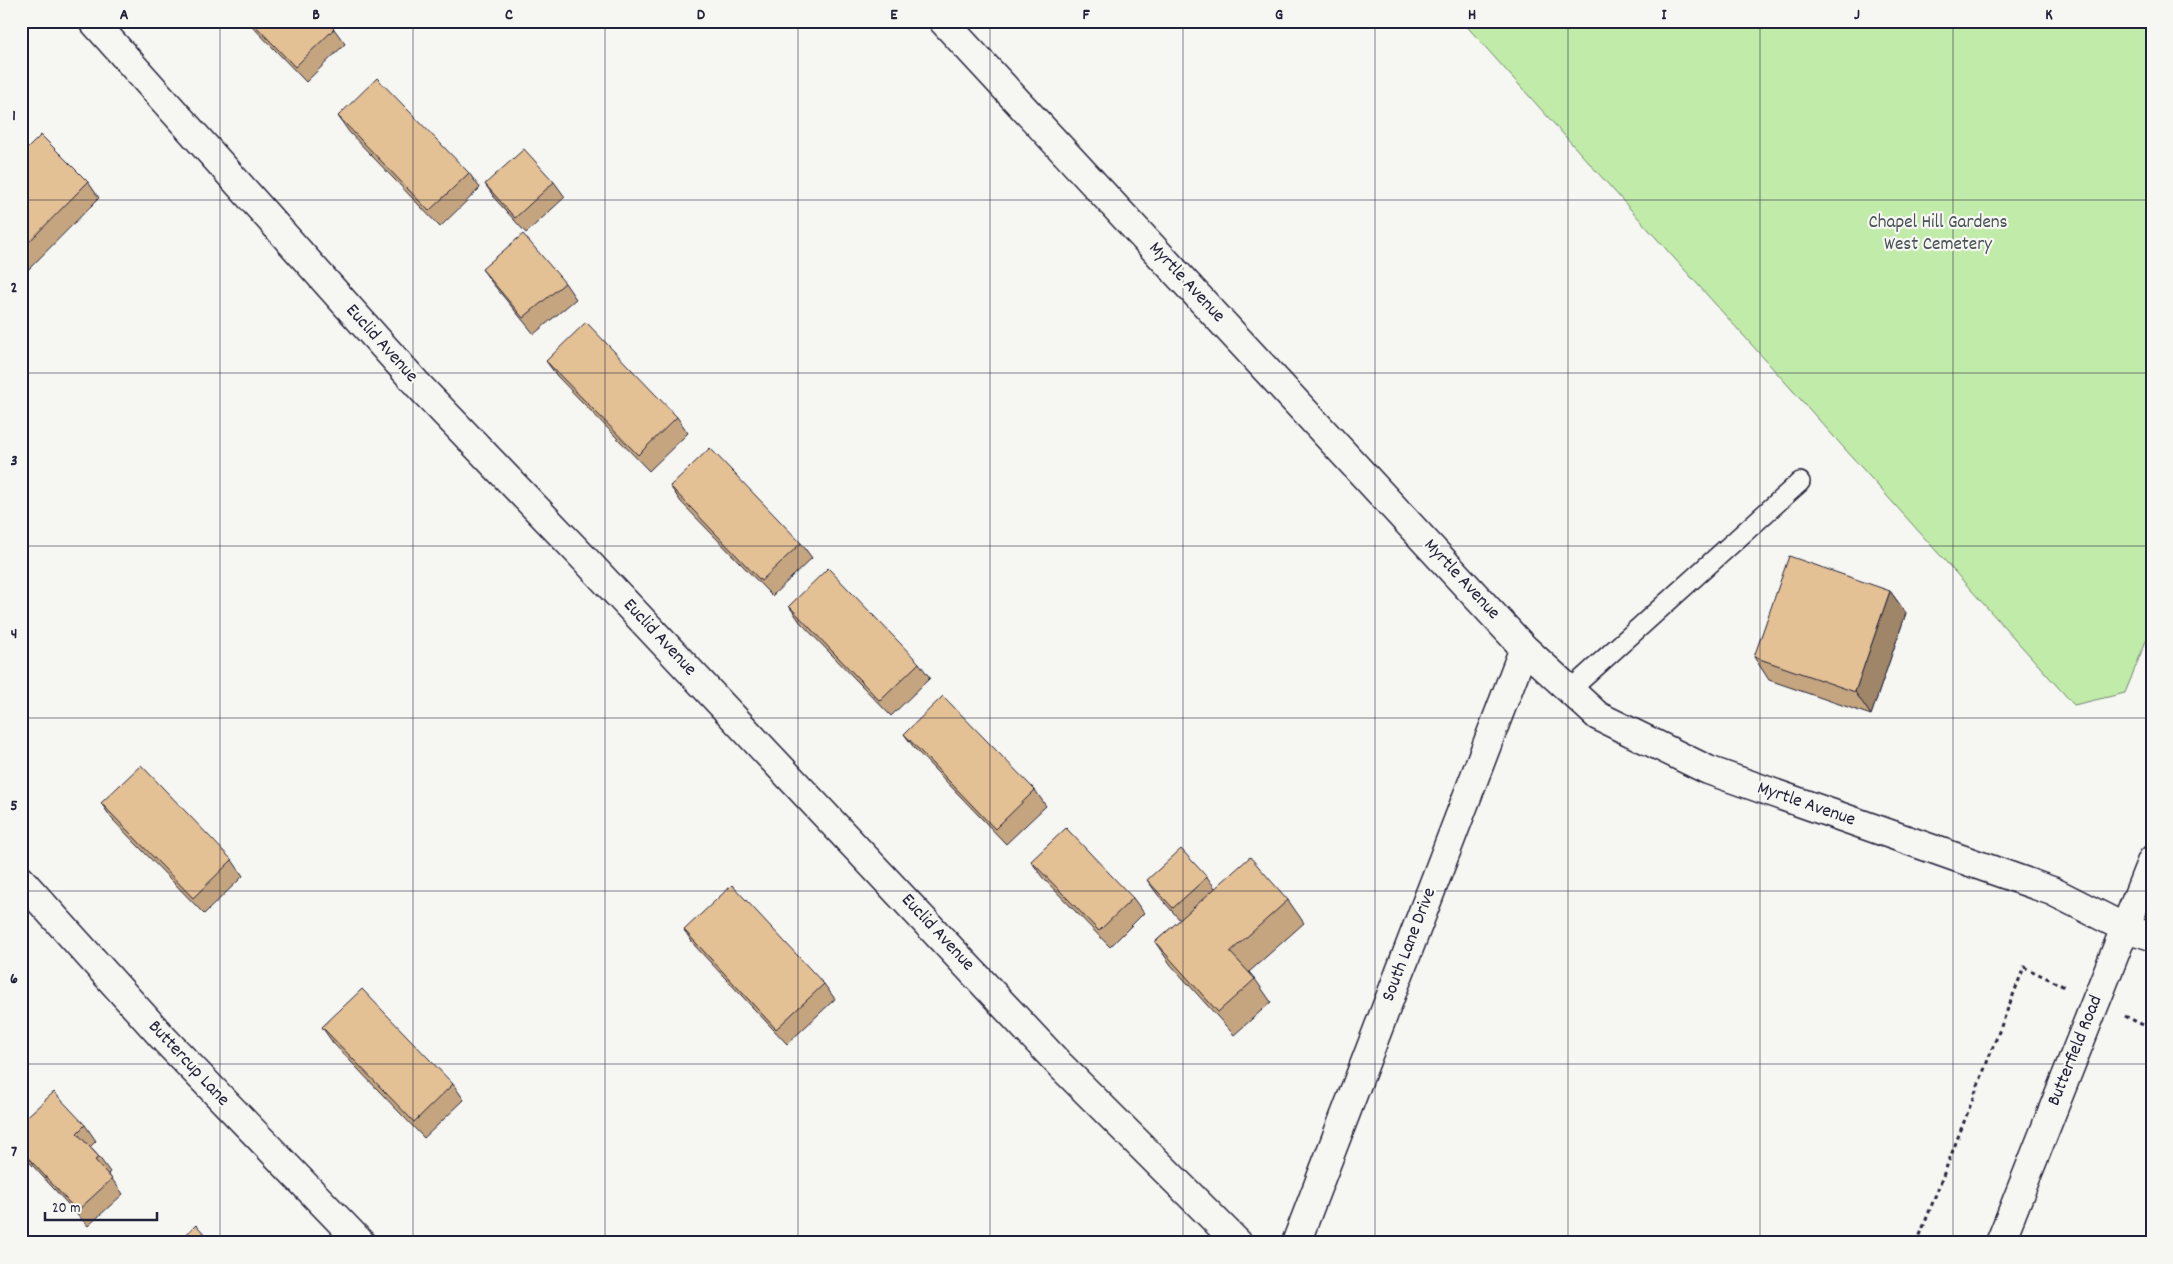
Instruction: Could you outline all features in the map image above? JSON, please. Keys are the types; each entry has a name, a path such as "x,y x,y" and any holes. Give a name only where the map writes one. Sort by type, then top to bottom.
{"street":[{"name":"Euclid Avenue","path":"93,21 418,385 587,561 1061,1066 1238,1243"},
{"name":"Myrtle Avenue","path":"943,21 1524,648 1598,716 1708,770 2052,891 2125,928 2152,936"},
{"name":"South Lane Drive","path":"1296,1243 1524,648"},
{"name":"Butterfield Road","path":"2000,1243 2152,860"},
{"name":"Buttercup Lane","path":"21,880 166,1041 361,1243"}],"lane":[{"path":"1570,690 1800,482"}],"path":[{"path":"1917,1243 2024,967"}],"green space":[{"name":"Chapel Hill Gardens West Cemetery","path":"1462,21 2152,21 2152,626 2125,693 2074,705"}],"building":[{"path":"251,21 327,21 334,29 295,67"},
{"path":"377,78 469,173 429,211 338,116"},
{"path":"41,135 88,182 21,250 21,155"},
{"path":"524,149 554,182 515,218 485,184"},
{"path":"523,234 565,283 523,318 482,269"},
{"path":"586,322 677,417 638,455 546,361"},
{"path":"710,448 801,543 761,581 670,486"},
{"path":"1789,556 1890,591 1855,692 1754,657"},
{"path":"828,568 919,663 880,701 789,606"},
{"path":"943,696 1035,790 995,829 904,734"},
{"path":"141,765 232,860 193,898 101,803"},
{"path":"1066,828 1133,898 1099,931 1031,861"},
{"path":"1181,849 1207,877 1173,908 1147,880"},
{"path":"1250,857 1288,900 1230,952 1255,979 1218,1012 1155,942"},
{"path":"732,885 824,984 776,1029 684,930"},
{"path":"362,989 453,1084 414,1122 322,1027"},
{"path":"54,1092 85,1125 77,1133 99,1157 95,1160 112,1179 77,1211 21,1150 21,1122"},
{"path":"196,1225 213,1243 177,1243"}]}
